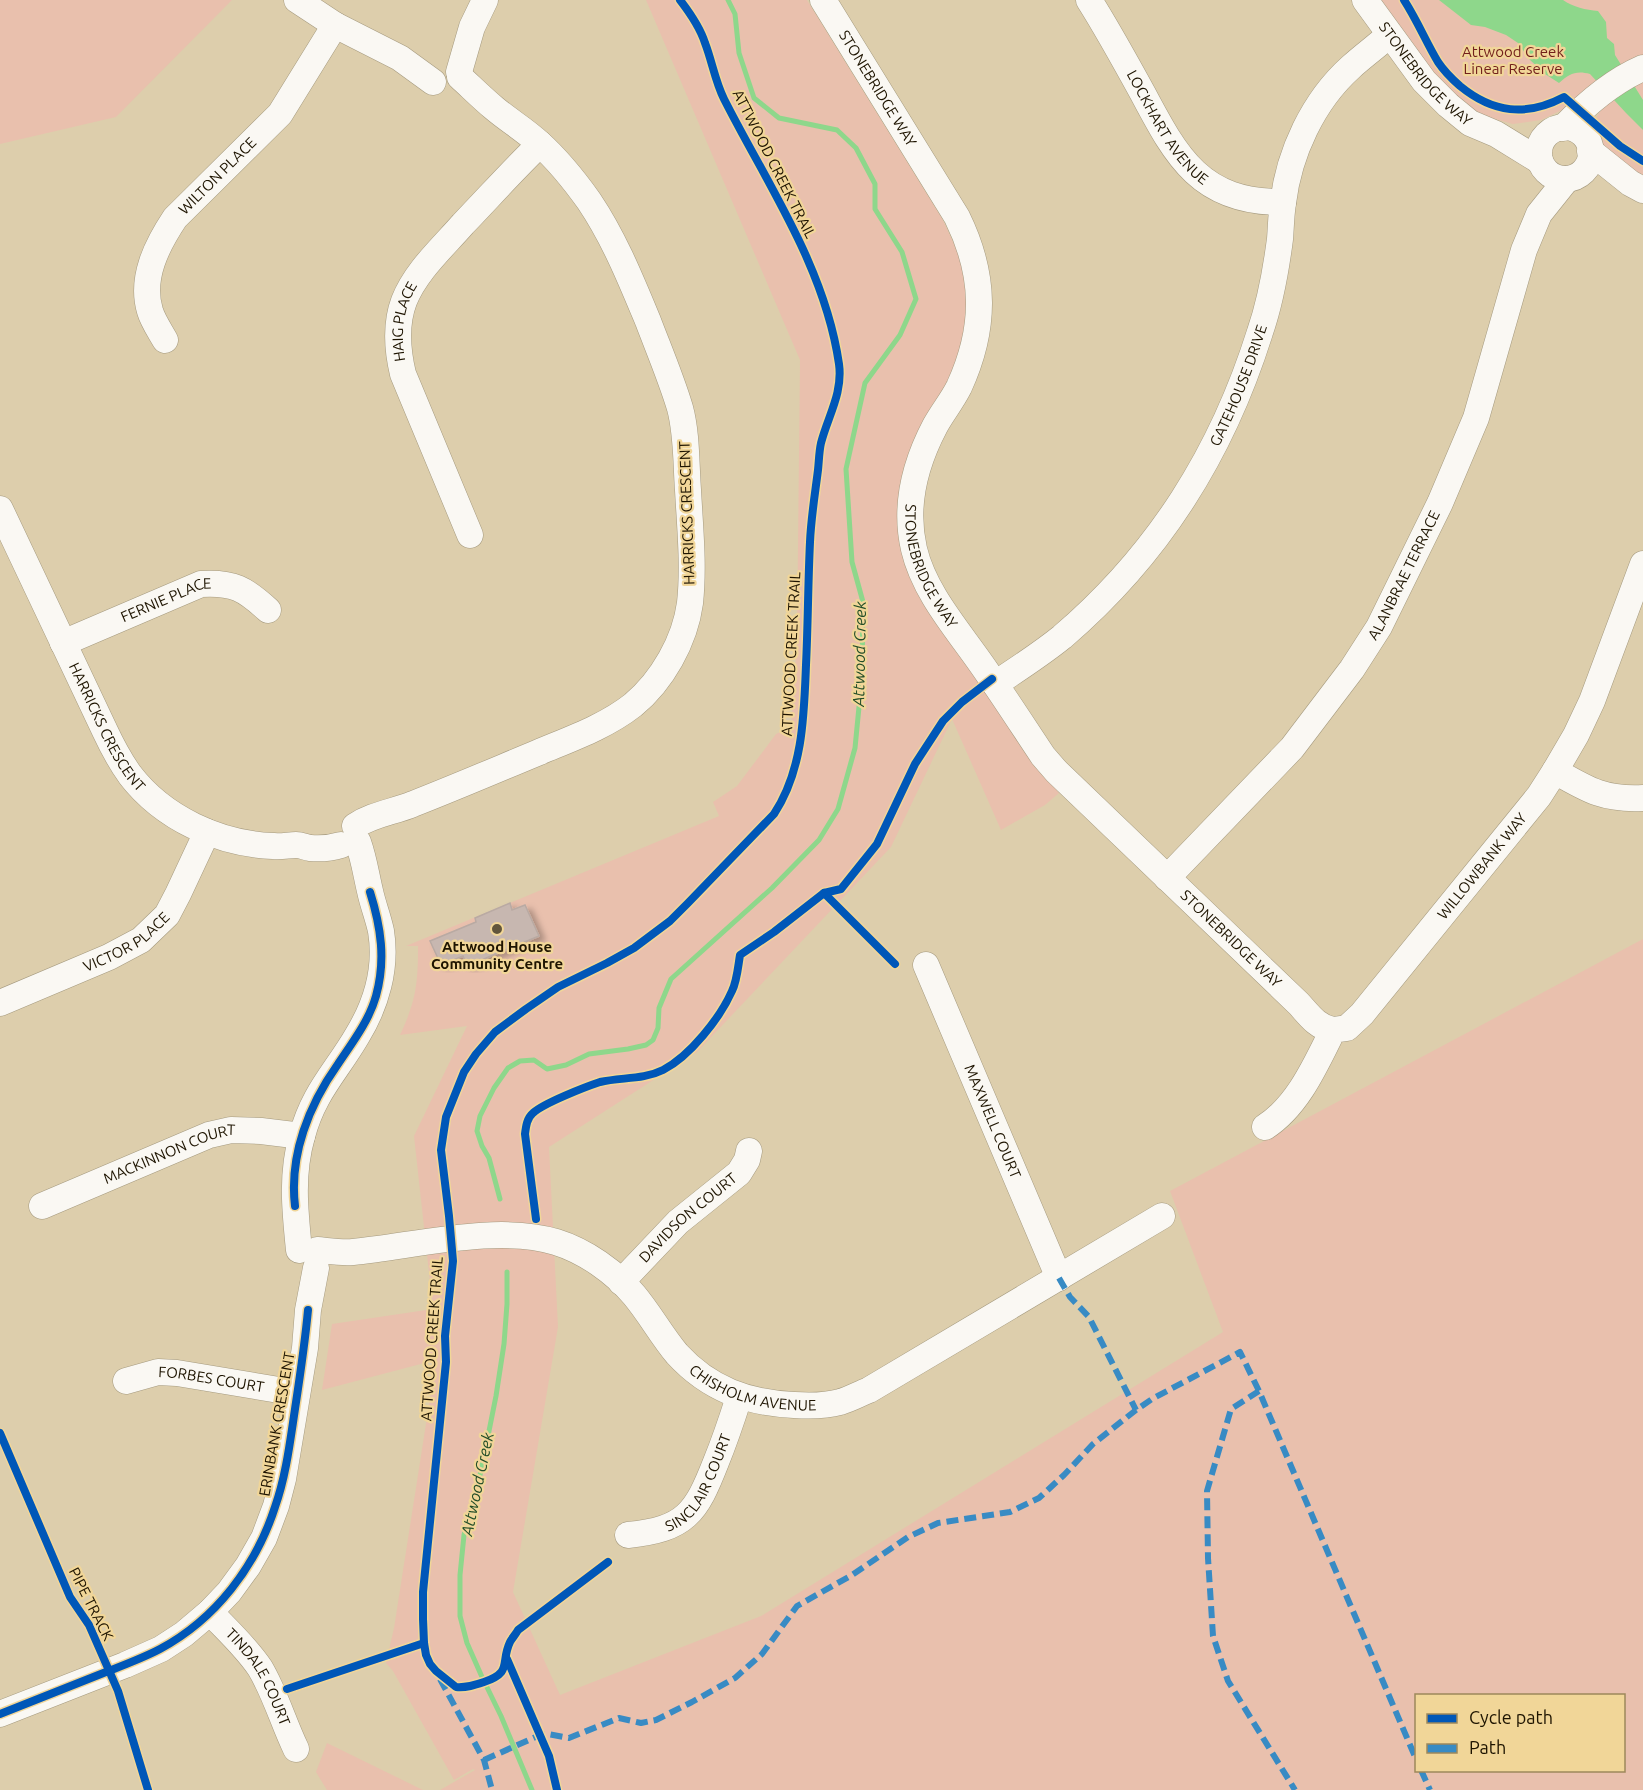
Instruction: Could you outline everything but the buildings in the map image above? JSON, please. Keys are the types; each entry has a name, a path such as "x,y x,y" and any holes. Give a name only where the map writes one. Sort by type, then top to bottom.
{"street":[{"name":"HARRICKS CRESCENT","path":"0,509 105,731 131,776 151,797 192,826 254,844 274,847 298,845 328,848 349,838 384,813 401,809 583,734 614,718 635,704 655,682 671,658 683,632 691,584 685,437 681,411 631,280 604,225 567,172 521,128 448,75 400,58 335,25 297,0"},
{"path":"448,75 485,0"},
{"name":"STONEBRIDGE WAY","path":"823,0 951,208 972,250 978,281 980,304 970,361 958,389 923,450 914,475 910,502 910,525 914,549 927,584 1043,756 1056,771 1315,1022 1321,1027 1333,1030"},
{"name":"LOCKHART AVENUE","path":"1089,0 1168,140 1184,162 1202,179 1221,191 1244,199 1283,202"},
{"name":"STONEBRIDGE WAY","path":"1365,0 1424,81 1470,123 1496,134 1565,154"},
{"name":"WILTON PLACE","path":"165,340 150,311 147,294 148,276 155,253 164,235 175,218 280,114 335,25"},
{"name":"GATEHOUSE DRIVE","path":"995,684 1062,637 1107,594 1173,516 1200,474 1223,429 1261,330 1280,240 1283,202 1289,169 1298,145 1311,117 1328,93 1349,68 1389,35"},
{"name":"ALANBRAE TERRACE","path":"1167,878 1292,748 1352,669 1379,627 1440,503 1476,418 1524,250 1565,154 1580,110 1612,85 1643,68"},
{"name":"HAIG PLACE","path":"470,535 403,374 398,353 398,330 404,302 415,279 510,173 540,144"},
{"path":"1565,154 1636,187"},
{"name":"WILLOWBANK WAY","path":"1333,1030 1347,1028 1362,1014 1539,796 1572,745 1592,702 1643,564"},
{"name":"FERNIE PLACE","path":"63,643 201,584 218,583 232,586 249,593 268,610"},
{"path":"1555,771 1587,790 1606,797 1643,798"},
{"name":"VICTOR PLACE","path":"0,1003 109,957 141,940 166,915 207,832"},
{"name":"ERINBANK CRESCENT","path":"0,1714 125,1665 184,1634 229,1592 264,1538 283,1479 305,1348 311,1258 295,1206 294,1193 302,1136 318,1095 356,1038 376,998 382,954 381,932 370,892 365,862 349,838"},
{"name":"MAXWELL COURT","path":"926,965 1059,1278"},
{"path":"1265,1126 1282,1114 1293,1100 1309,1077 1333,1030"},
{"name":"MACKINNON COURT","path":"42,1206 208,1135 231,1130 302,1136"},
{"name":"DAVIDSON COURT","path":"621,1282 678,1222 739,1173 747,1160 748,1151"},
{"name":"CHISHOLM AVENUE","path":"311,1258 485,1236 538,1237 558,1242 598,1263 621,1282 633,1294 679,1355 696,1372 739,1396 756,1402 809,1406 839,1402 869,1390 1162,1216"},
{"name":"FORBES COURT","path":"126,1381 158,1372 177,1373 297,1393"},
{"name":"SINCLAIR COURT","path":"628,1535 649,1533 669,1526 683,1519 696,1507 705,1491 723,1445 739,1396"},
{"name":"TINDALE COURT","path":"210,1612 247,1650 259,1668 271,1689 296,1749"}],"green space":[{"path":"0,0 232,0 116,117 0,144"},
{"path":"646,0 807,0 943,220 961,259 967,300 964,336 954,370 919,430 906,463 899,506 1034,763 1059,793 1045,805 1001,830 952,719 891,847 697,1052 549,1147 558,1327 513,1592 560,1695 761,1616 1223,1332 1170,1191 1643,939 1643,1790 440,1790 475,1770 454,1780 393,1671 386,1663 394,1628 436,1360 322,1390 332,1324 433,1309 414,1136 467,1026 400,1035 413,1002 417,971 418,946 406,946 719,816 713,802 737,786 776,734 791,727 797,640 800,360"},
{"name":"Attwood Creek Linear Reserve","path":"1381,0 1643,0 1643,55 1602,75 1564,109 1541,120 1513,124 1481,115 1452,95"},
{"path":"1643,78 1643,179 1601,151 1593,136 1596,118 1610,96"},
{"path":"327,1743 423,1790 327,1790 316,1772"}],"shaded area":[{"path":"1439,0 1563,0 1580,8 1598,11 1606,22 1607,38 1614,44 1615,55 1643,100 1643,130 1590,74 1581,72 1573,74 1559,83 1529,59 1518,43 1506,35 1485,27 1471,25"}],"waterway":[{"name":"Attwood Creek","path":"500,1199 489,1158 477,1131 480,1116 494,1088 508,1068 520,1061 534,1060 547,1069 566,1065 589,1054 628,1049 646,1045 653,1040 658,1028 659,1008 671,979 772,888 819,840 838,809 855,748 862,676 863,602 852,562 846,469 865,383 900,335 916,299 902,252 875,209 875,184 856,148 837,130 779,118 754,98 739,53 735,14 728,0"},
{"name":"Attwood Creek","path":"507,1272 504,1344 496,1396 481,1471 464,1535 460,1575 460,1616 467,1643 532,1790"}],"marked path":[{"path":"1059,1278 1070,1297 1089,1317 1136,1410"},
{"path":"484,1760 540,1735 548,1734 569,1738 619,1718 641,1723 656,1720 692,1702 735,1678 762,1654 797,1606 852,1575 908,1537 938,1523 1010,1512 1039,1498 1093,1444 1136,1410 1152,1399 1240,1352 1259,1391 1415,1757"},
{"path":"1259,1391 1231,1409 1207,1491 1213,1636 1228,1681 1295,1790"},
{"path":"440,1679 484,1760 492,1790"},
{"path":"1422,1772 1430,1790"}],"cycle path":[{"name":"ATTWOOD CREEK TRAIL","path":"608,1562 518,1630 507,1649 502,1670 493,1678 470,1686 456,1687 430,1664 424,1643 423,1592 446,1362 445,1336 453,1261 441,1150 446,1117 464,1072 495,1032 558,987 634,948 670,921 774,814 791,779 803,723 811,524 820,446 837,395 839,364 832,328 808,260 724,99 700,31 680,0"},
{"path":"1404,0 1440,65 1448,75 1472,95 1497,107 1510,109 1536,108 1564,97 1620,146 1643,161"},
{"path":"536,1219 525,1134 531,1115 555,1100 600,1082 640,1077 663,1070 694,1046 727,1002 735,983 740,955 824,893 841,889 877,844 915,764 943,721 962,702 992,679"},
{"path":"295,1206 295,1168 303,1131 318,1096 365,1023 376,996 381,969 381,944 370,892"},
{"path":"824,893 895,964"},
{"path":"0,1714 160,1649 199,1622 231,1589 257,1550 279,1495 289,1446 308,1310"},
{"name":"PIPE TRACK","path":"0,1433 70,1597 89,1625 118,1691 148,1790"},
{"path":"287,1689 424,1643"},
{"path":"507,1659 549,1756 557,1790"}],"place":[{"name":"Attwood House Community Centre","path":"497,929"}]}
